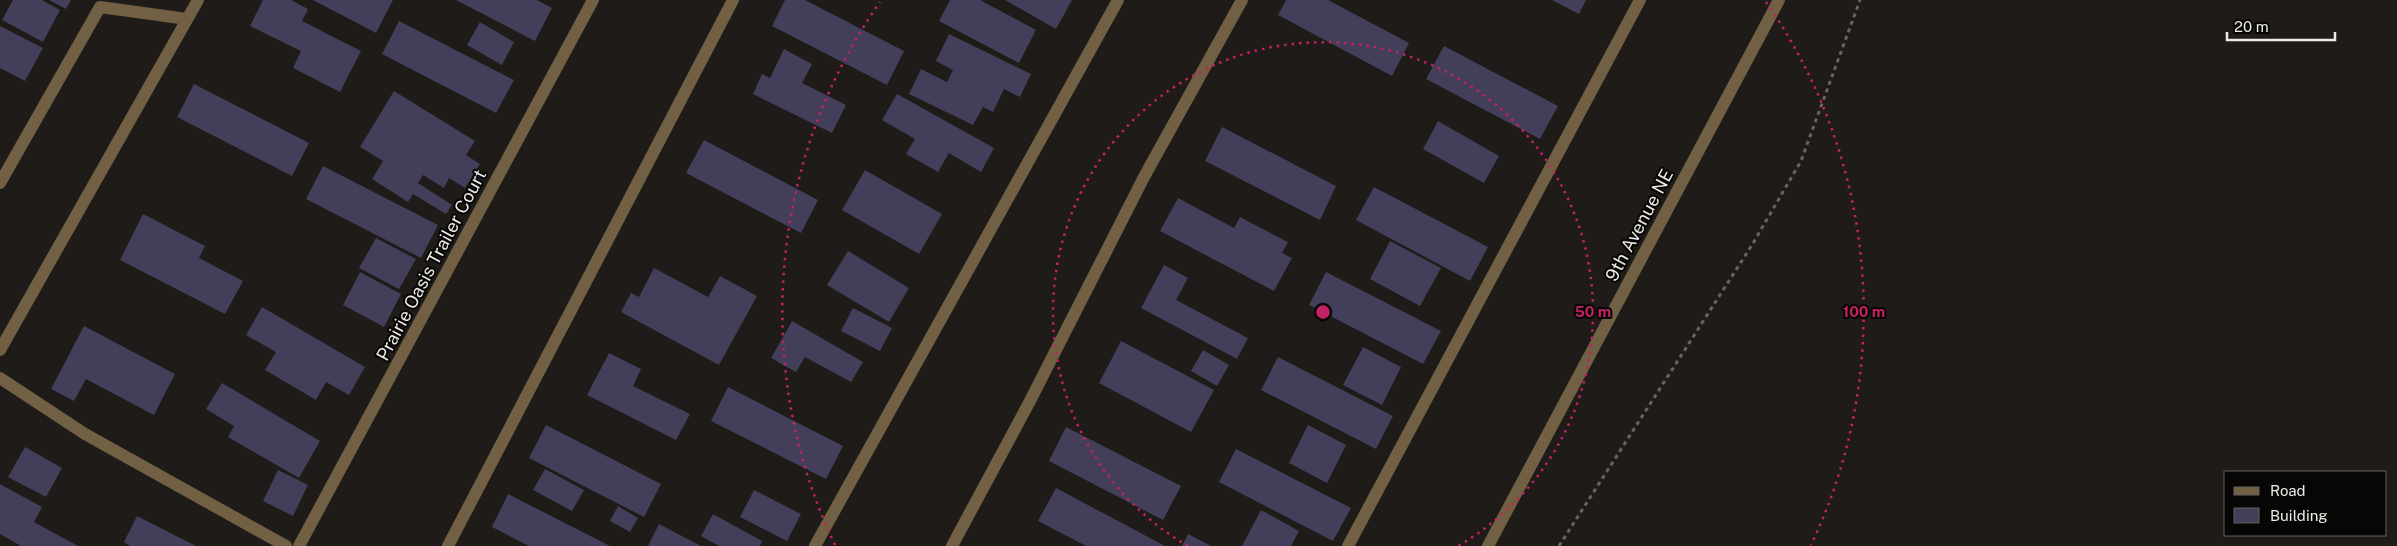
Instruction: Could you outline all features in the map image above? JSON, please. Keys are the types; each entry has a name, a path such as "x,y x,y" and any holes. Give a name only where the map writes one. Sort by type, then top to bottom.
{"street":[{"path":"0,350 198,0"},
{"name":"Prairie Oasis Trailer Court","path":"299,546 594,0"},
{"path":"448,546 733,0"},
{"path":"814,546 1118,0"},
{"path":"952,546 1030,401 1144,178 1242,0"},
{"path":"1348,546 1640,0"},
{"name":"9th Avenue NE","path":"1488,546 1779,0"},
{"path":"0,183 100,7 188,19"},
{"path":"0,378 85,434 286,546"}],"path":[{"path":"1559,546 1752,245 1801,161 1860,0"}],"building":[{"path":"13,0 42,0 60,10 43,42 2,20"},
{"path":"49,0 71,0 66,9"},
{"path":"263,0 291,0 308,9 302,21 361,51 340,92 293,68 301,51 250,26"},
{"path":"313,0 393,0 376,33"},
{"path":"456,0 537,0 552,8 535,41"},
{"path":"785,0 805,0 904,51 887,85 772,26"},
{"path":"950,0 980,0 1036,30 1019,63 939,21"},
{"path":"1005,0 1072,0 1056,29"},
{"path":"1286,0 1328,0 1409,43 1392,76 1278,15"},
{"path":"1552,0 1586,0 1579,14"},
{"path":"399,21 514,80 496,113 382,54"},
{"path":"480,22 514,42 502,65 467,45"},
{"path":"0,26 43,48 25,81 0,68"},
{"path":"949,34 1031,74 1020,97 1004,89 993,112 983,107 973,125 909,94 921,69 947,82 953,70 936,61"},
{"path":"1444,46 1558,106 1540,139 1426,79"},
{"path":"784,49 812,64 802,83 846,105 832,133 753,94 762,74 770,78"},
{"path":"194,84 309,143 292,176 177,117"},
{"path":"394,91 475,141 466,155 480,164 465,188 449,178 444,188 423,175 418,183 452,205 446,214 413,194 408,202 372,179 383,161 360,147"},
{"path":"897,94 994,148 981,172 949,153 938,172 906,154 915,139 882,120"},
{"path":"1438,121 1499,156 1484,183 1423,149"},
{"path":"1222,127 1336,186 1320,220 1205,161"},
{"path":"704,140 818,200 801,233 686,173"},
{"path":"323,166 438,225 421,258 306,199"},
{"path":"865,170 942,214 919,254 842,210"},
{"path":"1374,187 1488,247 1470,281 1356,220"},
{"path":"1178,198 1234,228 1240,217 1288,242 1282,253 1292,258 1274,291 1160,231"},
{"path":"143,214 205,246 199,258 243,281 225,314 120,260"},
{"path":"376,238 416,259 399,289 359,268"},
{"path":"1390,241 1441,268 1420,306 1370,279"},
{"path":"848,251 909,288 889,322 827,285"},
{"path":"1164,265 1188,278 1176,300 1248,338 1237,359 1141,308"},
{"path":"654,268 708,297 720,276 757,296 719,365 621,312 631,293 639,297"},
{"path":"360,272 401,294 384,327 343,305"},
{"path":"1326,272 1441,331 1423,364 1309,305"},
{"path":"262,307 365,367 349,395 326,382 316,400 265,370 276,352 246,335"},
{"path":"853,308 892,328 880,351 841,331"},
{"path":"792,321 863,362 851,382 805,357 796,372 771,358"},
{"path":"84,326 175,374 154,415 86,379 74,401 51,389"},
{"path":"1121,341 1214,390 1191,432 1099,383"},
{"path":"1363,347 1401,367 1382,405 1343,385"},
{"path":"1203,350 1229,365 1217,386 1191,371"},
{"path":"609,353 641,369 633,386 690,414 676,440 587,395"},
{"path":"1278,357 1393,416 1376,449 1261,390"},
{"path":"222,383 320,441 299,478 228,437 234,426 206,409"},
{"path":"728,387 843,446 826,479 711,421"},
{"path":"546,425 661,484 644,517 529,458"},
{"path":"1308,425 1346,445 1327,483 1289,463"},
{"path":"1066,427 1181,486 1163,520 1049,461"},
{"path":"25,447 62,468 46,497 8,477"},
{"path":"1236,449 1351,508 1333,541 1219,482"},
{"path":"545,469 584,490 572,511 533,490"},
{"path":"278,470 308,485 293,516 263,501"},
{"path":"0,484 42,507 34,522 78,546 21,546 0,534"},
{"path":"1056,488 1165,546 1086,546 1038,521"},
{"path":"754,490 801,514 787,541 740,517"},
{"path":"508,494 610,546 529,546 492,527"},
{"path":"618,506 638,518 630,532 610,521"},
{"path":"1261,510 1299,531 1291,546 1242,546"},
{"path":"713,514 762,541 760,546 719,546 701,536"},
{"path":"137,516 196,546 130,546 124,542"},
{"path":"659,524 701,546 648,546"},
{"path":"1188,534 1211,546 1182,546"}]}
